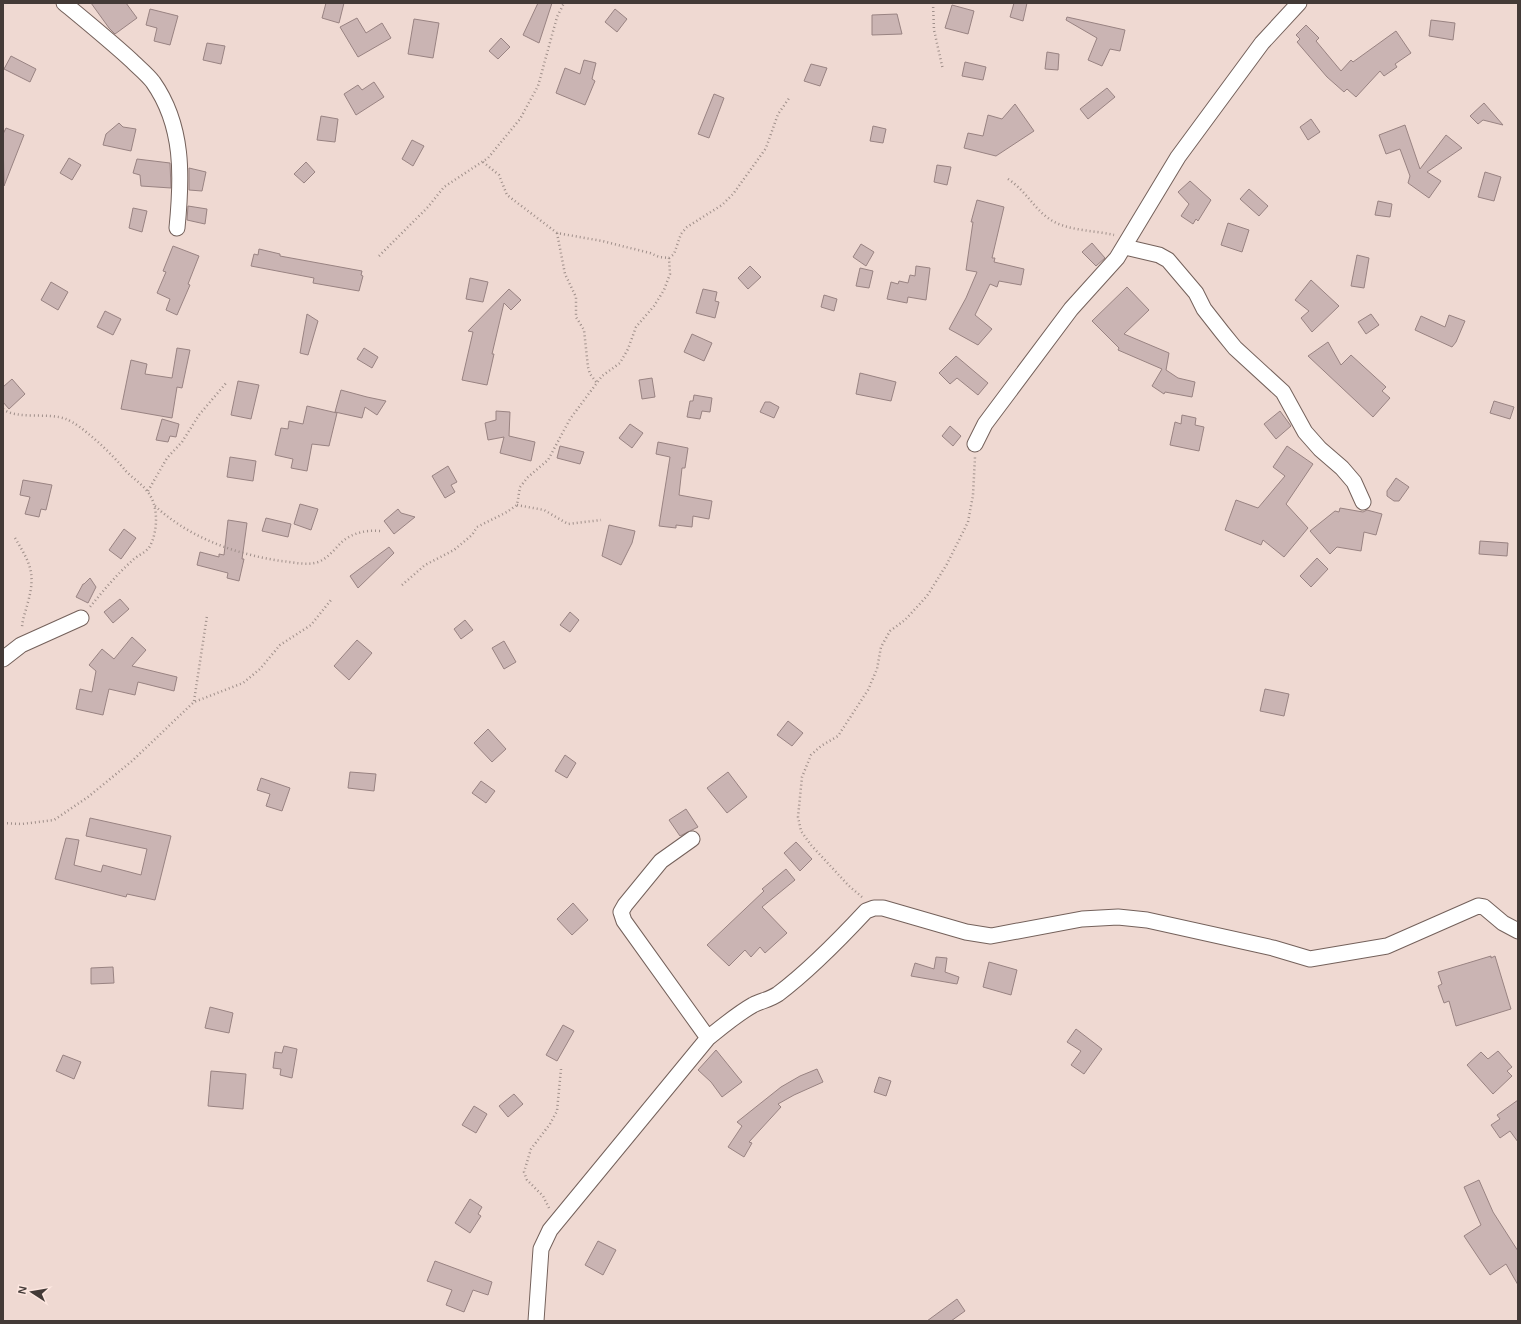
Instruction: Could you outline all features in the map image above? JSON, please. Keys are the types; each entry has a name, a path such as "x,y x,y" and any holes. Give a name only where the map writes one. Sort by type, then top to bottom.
{"street":[{"path":"64,3 98,30 152,80 165,103 173,123 181,171 177,228"},
{"path":"975,444 984,424 1061,322 1128,243 1178,157 1262,43 1299,3"},
{"path":"1128,243 1168,260 1196,293 1204,309 1235,348 1283,392 1306,432 1320,449 1342,468 1354,482 1363,502"},
{"path":"3,659 21,645 81,618"},
{"path":"692,839 661,861 653,869 621,912 624,921 708,1038"},
{"path":"536,1321 541,1249 550,1230 681,1074 708,1038 734,1017 776,995 787,987 820,958 866,911 874,908 883,908 966,932 991,936 1082,919 1118,917 1147,920 1273,948 1310,959 1387,946 1478,906 1484,907 1503,923 1518,931"}],"path":[{"path":"379,256 428,207 444,187 483,162 500,146 513,130 532,99 538,86 557,17 564,3"},
{"path":"933,3 934,30 943,70"},
{"path":"483,162 499,175 507,195 557,233 602,241 650,253 659,257 669,258 674,254 680,234 687,227 722,205 733,194 766,148 778,114 790,97"},
{"path":"1008,179 1019,187 1048,218 1061,226 1128,243"},
{"path":"557,233 565,274 576,297 576,317 584,330 588,367 590,374 597,383"},
{"path":"517,505 520,487 528,477 548,460 570,419 602,376 620,363 628,349 636,327 654,306 664,290 670,274 669,258"},
{"path":"148,491 167,458 182,442 199,415 228,382"},
{"path":"3,409 13,414 44,415 65,418 78,425 109,452 132,478 148,491 155,505 171,520 190,532 216,544 254,556 309,564 319,562 330,554 344,540 359,532 381,531"},
{"path":"874,908 849,886 810,845 802,831 798,817 802,777 811,755 821,746 838,736 868,690 877,669 881,648 890,631 905,620 927,596 947,564 968,522 973,494 975,444"},
{"path":"81,618 133,560 149,547 156,523 155,505"},
{"path":"402,585 425,565 454,550 472,535 477,527 507,512 517,505 544,510 568,524 601,520"},
{"path":"16,538 26,555 32,573 28,602 22,621 21,645"},
{"path":"3,823 22,824 54,820 88,798 132,761 194,702 243,683 260,669 280,645 311,625 331,600"},
{"path":"194,702 207,616"},
{"path":"550,1230 550,1209 543,1196 527,1180 524,1172 531,1149 558,1111 561,1069"}],"building":[{"path":"91,3 126,3 137,18 115,34"},
{"path":"326,3 344,3 339,23 322,18"},
{"path":"538,3 552,3 539,43 523,35"},
{"path":"1014,3 1027,3 1023,21 1010,17"},
{"path":"952,5 974,11 968,34 945,28"},
{"path":"150,9 178,16 170,45 154,41 157,28 146,25"},
{"path":"615,9 627,19 617,32 605,22"},
{"path":"897,14 902,34 872,35 872,15"},
{"path":"1067,17 1125,30 1120,51 1110,49 1102,66 1088,60 1097,38 1066,20"},
{"path":"357,18 366,33 382,23 391,38 358,57 340,27"},
{"path":"414,19 439,23 433,58 408,54"},
{"path":"1431,20 1455,23 1453,40 1429,36"},
{"path":"1306,25 1319,38 1316,41 1341,71 1351,60 1353,62 1396,31 1411,53 1395,64 1397,67 1384,76 1380,71 1356,97 1347,89 1344,92 1327,77 1297,42 1300,39 1296,35"},
{"path":"501,38 510,47 498,59 489,51"},
{"path":"207,43 225,46 221,64 203,60"},
{"path":"1047,52 1059,54 1058,70 1045,69"},
{"path":"11,56 36,69 30,82 4,69"},
{"path":"584,60 596,63 592,79 595,81 585,105 556,93 565,68 580,74"},
{"path":"965,62 986,67 983,80 962,76"},
{"path":"811,64 827,68 820,86 804,81"},
{"path":"374,82 384,97 356,115 344,94 358,85 362,90"},
{"path":"1107,88 1115,97 1088,119 1080,109"},
{"path":"714,94 724,98 709,138 698,134"},
{"path":"1484,103 1503,125 1483,120 1478,124 1470,116"},
{"path":"1015,104 1034,131 996,156 964,148 968,133 983,136 988,115 1002,119"},
{"path":"321,116 338,119 335,142 317,140"},
{"path":"1311,119 1320,132 1308,140 1300,127"},
{"path":"119,123 123,127 136,129 131,151 103,145 106,134"},
{"path":"1405,125 1420,169 1446,135 1462,148 1427,172 1441,181 1429,198 1408,183 1410,176 1400,149 1386,154 1379,135"},
{"path":"873,126 886,129 883,143 870,141"},
{"path":"6,128 24,135 4,186 3,134"},
{"path":"412,140 424,146 413,166 402,159"},
{"path":"69,158 81,165 72,180 60,173"},
{"path":"137,159 170,163 171,188 141,186 140,175 133,173"},
{"path":"306,162 315,172 304,183 294,174"},
{"path":"937,165 951,167 947,185 934,182"},
{"path":"189,168 206,172 202,191 189,190"},
{"path":"1485,172 1501,177 1494,201 1478,197"},
{"path":"1190,181 1211,200 1198,221 1196,219 1193,224 1181,216 1189,204 1178,192"},
{"path":"1249,189 1268,206 1259,216 1240,199"},
{"path":"977,200 1004,207 992,258 995,258 994,262 1024,269 1021,285 999,281 997,287 990,284 975,315 992,329 978,345 949,329 966,298 977,272 966,270 973,222 971,222"},
{"path":"1378,201 1392,204 1390,217 1375,215"},
{"path":"188,206 207,209 205,224 187,220"},
{"path":"133,208 147,211 142,232 129,228"},
{"path":"1228,223 1249,230 1242,252 1221,245"},
{"path":"1092,243 1105,258 1096,266 1082,252"},
{"path":"861,244 874,252 866,266 853,257"},
{"path":"173,246 199,256 188,284 190,285 177,315 166,310 170,299 157,293 166,272 163,271"},
{"path":"259,249 280,254 280,256 362,271 361,275 363,276 359,291 313,283 314,278 251,266 254,254 258,255"},
{"path":"1357,255 1369,258 1364,288 1351,286"},
{"path":"750,266 761,277 748,289 738,278"},
{"path":"916,266 930,268 926,300 908,297 907,303 887,299 891,282 898,284 899,281 908,283 910,275 915,276"},
{"path":"860,268 873,271 869,288 856,286"},
{"path":"470,278 488,282 483,302 466,299"},
{"path":"1311,280 1339,306 1312,332 1301,318 1309,311 1295,300"},
{"path":"51,282 68,292 58,310 41,300"},
{"path":"1127,287 1149,310 1124,334 1169,353 1166,370 1178,378 1195,382 1192,397 1165,392 1164,394 1152,386 1162,369 1118,350 1119,348 1092,321"},
{"path":"509,289 521,300 511,310 504,303 492,354 494,354 487,385 462,380 473,332 468,331"},
{"path":"703,289 717,292 715,301 719,302 715,318 696,313"},
{"path":"824,295 837,299 834,311 821,307"},
{"path":"105,311 121,319 113,335 97,327"},
{"path":"307,314 318,321 308,355 300,353"},
{"path":"1371,314 1379,325 1366,334 1358,322"},
{"path":"1449,315 1465,321 1456,342 1452,347 1415,330 1421,316 1445,327"},
{"path":"692,334 712,343 704,361 684,352"},
{"path":"1328,342 1341,365 1351,355 1386,387 1382,391 1390,398 1373,417 1308,356"},
{"path":"177,348 190,350 182,388 177,387 172,418 121,409 131,360 147,364 145,374 172,378"},
{"path":"364,348 378,357 372,368 357,359"},
{"path":"956,356 988,383 978,395 957,378 950,384 939,373"},
{"path":"860,373 896,382 891,401 856,394"},
{"path":"652,378 655,397 642,399 639,380"},
{"path":"12,379 25,394 9,409 3,402 3,387"},
{"path":"238,381 259,385 251,419 231,415"},
{"path":"341,390 386,401 377,415 365,407 362,418 335,412"},
{"path":"694,395 712,398 710,412 702,411 700,419 687,417 690,401 693,401"},
{"path":"1494,401 1514,407 1510,419 1490,413"},
{"path":"765,402 770,402 779,407 774,418 760,412"},
{"path":"307,406 337,413 329,446 312,444 307,471 291,468 293,459 275,455 281,428 288,429 289,421 303,424"},
{"path":"496,411 510,412 509,436 535,442 531,461 500,453 504,437 488,440 485,423 496,420"},
{"path":"1280,411 1291,426 1276,439 1264,424"},
{"path":"1182,415 1196,418 1195,425 1204,427 1199,451 1170,445 1175,422 1181,424"},
{"path":"162,419 179,424 176,437 170,436 168,442 156,440"},
{"path":"630,424 643,433 632,448 619,438"},
{"path":"950,426 961,436 953,446 942,436"},
{"path":"658,442 688,448 685,468 682,468 679,495 712,501 709,519 693,516 692,527 676,525 676,528 659,526 670,457 656,454"},
{"path":"560,446 584,452 580,464 557,458"},
{"path":"1287,446 1313,464 1286,504 1308,528 1284,557 1263,540 1261,545 1225,530 1236,500 1258,508 1285,476 1273,467"},
{"path":"230,457 256,461 253,481 227,477"},
{"path":"448,466 457,482 451,485 455,492 445,498 432,476"},
{"path":"1396,478 1409,487 1399,501 1394,501 1387,496 1387,491"},
{"path":"23,480 52,485 46,510 41,509 39,517 25,514 30,497 20,495"},
{"path":"300,504 318,509 311,530 294,524"},
{"path":"1340,508 1363,512 1367,510 1382,514 1376,535 1364,532 1361,551 1337,547 1330,554 1310,531 1335,511 1339,512"},
{"path":"398,509 401,513 415,517 394,534 384,521"},
{"path":"266,518 291,524 288,537 262,531"},
{"path":"228,520 247,523 242,559 244,559 239,581 227,578 228,573 197,565 200,552 219,557 219,554 224,555"},
{"path":"609,525 635,531 632,543 621,565 602,556"},
{"path":"124,529 136,538 121,559 109,550"},
{"path":"1480,541 1508,543 1507,556 1479,554"},
{"path":"389,547 394,553 358,588 350,576"},
{"path":"1317,558 1328,569 1311,587 1300,576"},
{"path":"90,578 96,587 88,603 76,597 83,584"},
{"path":"120,599 129,609 113,623 104,612"},
{"path":"570,612 579,620 570,632 560,625"},
{"path":"465,620 473,630 461,639 454,629"},
{"path":"132,637 146,650 132,666 177,677 174,691 138,682 135,695 109,689 103,715 76,709 80,689 92,692 96,671 89,665 102,649 114,659"},
{"path":"357,640 372,653 349,680 334,666"},
{"path":"504,641 516,662 504,669 492,648"},
{"path":"1265,689 1289,694 1284,716 1260,711"},
{"path":"788,721 803,733 792,746 777,735"},
{"path":"488,729 506,749 492,762 474,743"},
{"path":"565,755 576,763 567,778 555,771"},
{"path":"350,772 376,774 374,791 348,788"},
{"path":"728,772 747,797 727,813 707,788"},
{"path":"261,778 290,788 282,811 266,806 270,794 257,790"},
{"path":"481,781 495,791 486,803 472,793"},
{"path":"686,809 698,827 680,836 669,820"},
{"path":"90,818 171,836 155,900 127,894 126,897 55,879 66,838 79,840 74,865 101,872 103,865 141,875 147,849 86,836"},
{"path":"796,842 812,859 800,871 784,853"},
{"path":"786,869 795,880 762,907 787,933 765,953 760,947 751,957 745,950 729,966 707,945 764,891 762,889"},
{"path":"573,903 588,920 572,935 557,919"},
{"path":"1491,956 1491,958 1495,956 1511,1009 1456,1026 1449,1001 1444,1003 1438,986 1442,984 1438,972"},
{"path":"936,957 947,958 945,972 959,977 957,984 911,976 915,963 934,969"},
{"path":"989,962 1017,970 1011,995 983,987"},
{"path":"113,967 114,983 91,984 91,968"},
{"path":"210,1007 233,1013 229,1033 205,1028"},
{"path":"563,1025 574,1031 557,1061 546,1055"},
{"path":"1076,1029 1102,1049 1084,1074 1071,1065 1081,1051 1067,1042"},
{"path":"284,1046 297,1049 292,1078 280,1075 281,1069 273,1068 275,1052 282,1053"},
{"path":"716,1050 742,1082 722,1097 711,1082 698,1070"},
{"path":"1498,1051 1512,1067 1507,1071 1512,1076 1493,1094 1467,1065 1481,1052 1488,1059"},
{"path":"63,1055 81,1062 74,1079 56,1071"},
{"path":"817,1069 823,1082 778,1104 781,1107 749,1142 752,1143 744,1157 728,1147 742,1126 737,1122 781,1087 800,1076"},
{"path":"211,1071 246,1074 243,1109 208,1106"},
{"path":"879,1077 891,1081 886,1096 874,1092"},
{"path":"514,1094 523,1104 508,1117 499,1106"},
{"path":"1518,1100 1518,1142 1510,1131 1500,1138 1491,1125 1500,1119 1497,1115"},
{"path":"474,1106 487,1114 476,1133 462,1125"},
{"path":"1479,1180 1493,1212 1518,1251 1518,1285 1506,1264 1490,1275 1464,1236 1481,1225 1464,1187"},
{"path":"470,1199 482,1207 478,1214 481,1216 470,1233 455,1223"},
{"path":"598,1241 616,1250 603,1275 585,1265"},
{"path":"435,1261 492,1282 488,1295 473,1290 464,1312 446,1305 452,1290 427,1281"},
{"path":"957,1299 965,1311 951,1321 927,1321"}]}
